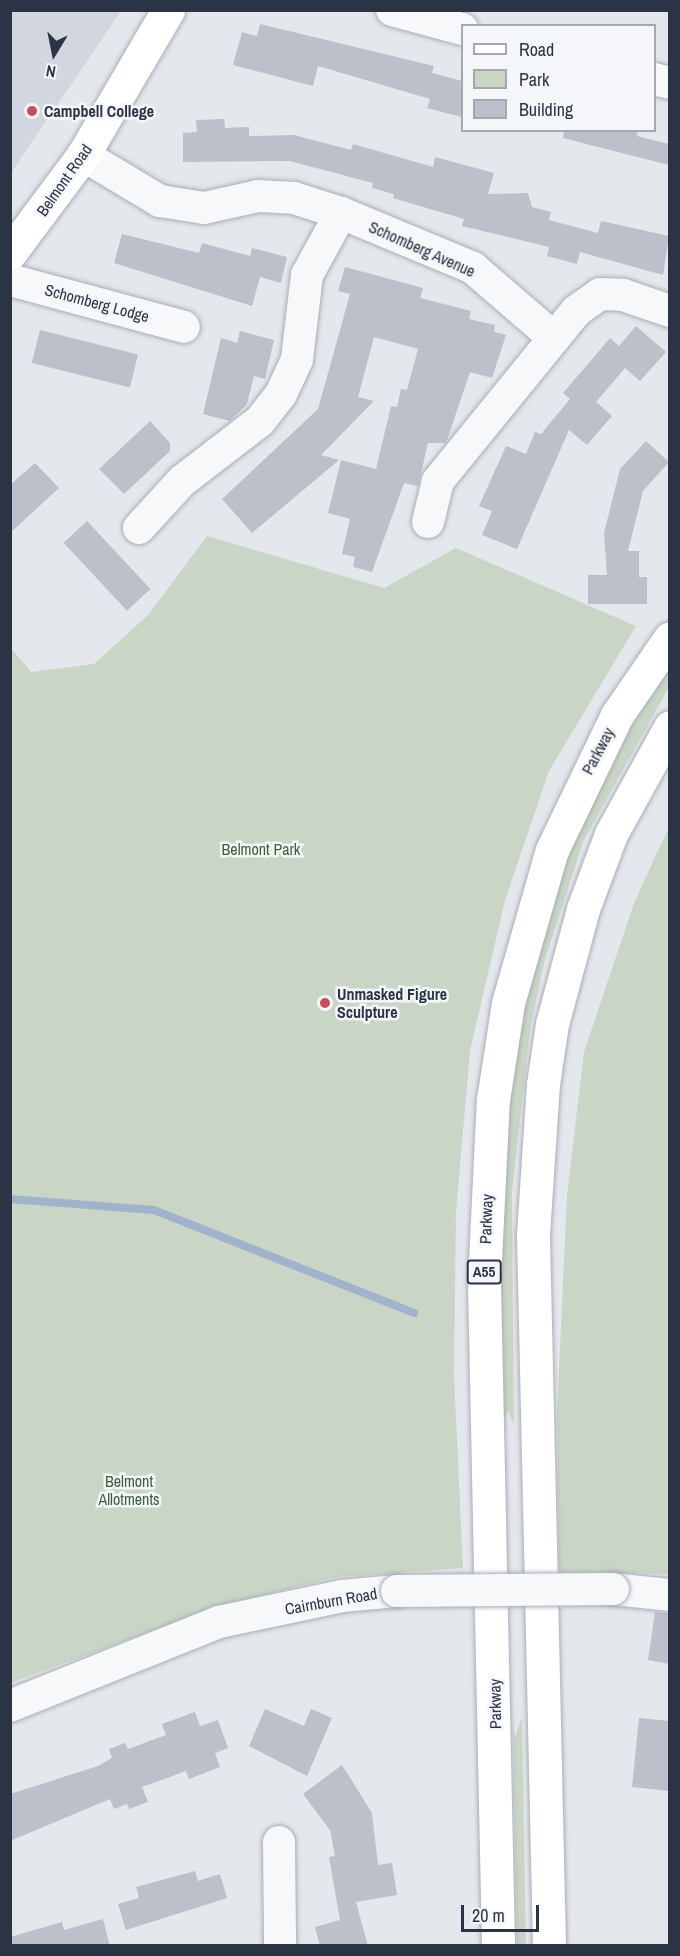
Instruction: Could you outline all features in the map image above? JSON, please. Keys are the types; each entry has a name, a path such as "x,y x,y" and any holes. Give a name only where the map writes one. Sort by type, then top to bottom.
{"main road":[{"name":"Belmont Road","path":"10,253 83,154 168,10"},
{"name":"Parkway","path":"498,1946 484,1281 493,1100 508,1003 552,850 617,715 669,638"},
{"path":"549,1946 533,1234 543,1084 552,1024 583,909 611,834 669,727"}],"street":[{"path":"392,10 461,29"},
{"name":"Schomberg Avenue","path":"83,154 160,201 204,208 258,196 285,198 341,213 473,268 553,337"},
{"path":"140,528 220,447 260,421 281,394 297,359 307,275 341,213"},
{"name":"Schomberg Lodge","path":"10,280 184,327"},
{"path":"428,522 438,481 553,337 600,294 623,295 669,311"},
{"name":"Cairnburn Road","path":"10,1706 219,1622 342,1596 397,1591 613,1589 669,1594"},
{"path":"279,1842 280,1946"}],"shaded area":[{"name":"Campbell College","path":"10,11 121,11 11,173"}],"green space":[{"name":"Belmont Park","path":"207,536 384,588 456,548 636,626 549,771 505,900 470,1051 456,1212 454,1375 463,1568 336,1577 222,1605 10,1683 11,648 31,672 94,664 149,614"},
{"path":"669,659 669,687 583,842 544,963 530,1030 512,1193 514,1425 508,1411 501,1425 501,1123 533,948 591,786"},
{"path":"669,827 669,1574 559,1572 557,1413 567,1195 584,1052 634,903"},
{"path":"522,1717 526,1945 517,1946 513,1725 515,1738"}],"building":[{"path":"260,24 434,66 432,73 461,81 461,117 427,108 430,99 318,66 313,86 233,65 242,32 257,36"},
{"path":"224,119 225,128 249,127 249,136 294,135 351,150 353,144 433,167 435,157 494,173 488,194 528,193 532,207 551,212 549,220 598,233 601,221 669,236 663,275 580,252 577,264 547,256 549,247 462,226 464,219 393,198 394,194 372,188 373,183 290,161 183,162 183,133 197,132 196,120"},
{"path":"564,132 638,132 637,136 669,144 669,165 563,138"},
{"path":"122,234 199,253 202,243 250,256 252,248 287,257 281,283 260,277 252,306 114,263"},
{"path":"345,267 423,288 420,298 471,311 469,319 495,325 494,332 506,335 492,378 470,372 446,443 428,443 418,486 404,483 372,572 353,567 355,557 342,554 350,519 328,513 341,460 376,469 391,406 397,407 401,389 407,390 418,349 374,337 358,397 374,401 321,455 339,460 252,533 222,499 318,409 350,294 338,291"},
{"path":"636,326 666,352 640,381 625,368 596,402 612,416 587,445 569,430 517,549 482,535 492,511 479,506 506,446 526,454 535,432 541,434 570,399 563,393 610,338 619,346"},
{"path":"40,330 138,354 130,387 32,363"},
{"path":"240,331 274,340 265,379 254,376 247,404 230,421 203,414 221,338 237,343"},
{"path":"150,421 170,443 170,451 124,494 99,469"},
{"path":"646,441 669,462 643,491 628,551 639,551 639,577 647,577 647,604 588,604 588,575 607,575 604,533 620,469"},
{"path":"35,463 59,488 10,533 10,485"},
{"path":"87,521 150,589 127,611 64,543"},
{"path":"655,1612 669,1613 669,1664 648,1660"},
{"path":"265,1709 304,1726 311,1709 332,1718 307,1776 249,1746"},
{"path":"195,1712 200,1726 218,1720 228,1748 215,1753 220,1767 189,1779 186,1771 142,1787 148,1802 129,1809 127,1804 114,1809 110,1799 10,1841 10,1794 98,1766 112,1758 109,1749 125,1743 128,1749 166,1735 162,1724"},
{"path":"639,1718 669,1721 669,1791 632,1787"},
{"path":"342,1765 372,1813 378,1865 392,1863 397,1895 356,1902 368,1946 320,1946 315,1927 340,1920 329,1857 335,1856 330,1830 303,1794"},
{"path":"195,1871 198,1881 220,1874 227,1898 126,1930 118,1904 139,1898 136,1887"},
{"path":"103,1919 110,1946 10,1946 10,1937 62,1922 64,1930"}],"waterway":[{"path":"10,1199 154,1210 414,1313"}],"place":[{"name":"Campbell College","path":"32,111"},
{"name":"Unmasked Figure Sculpture","path":"325,1003"}],"park label":[{"name":"Belmont Allotments","path":"129,1490"}]}
